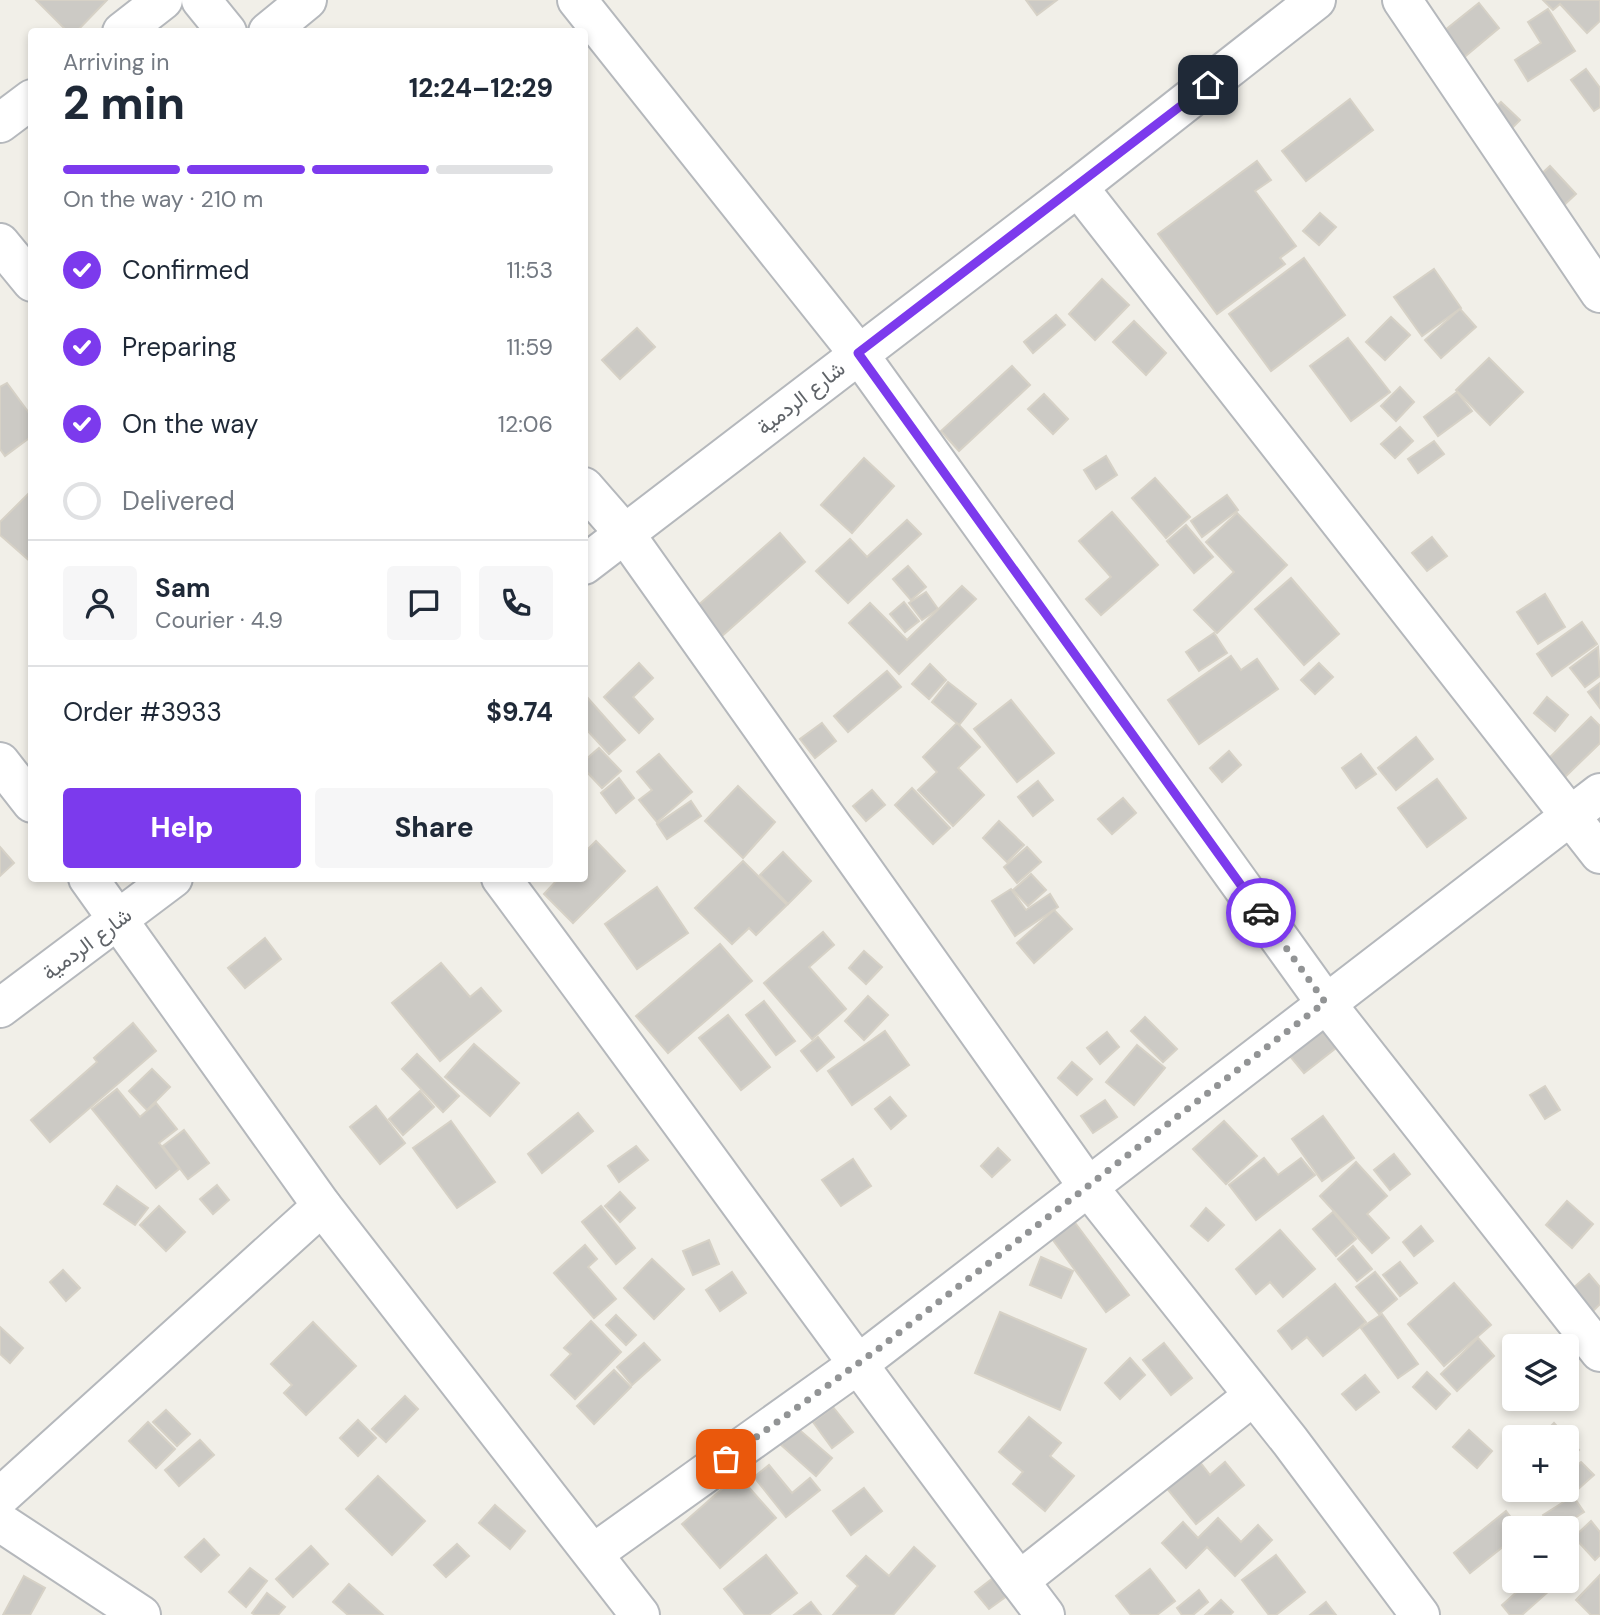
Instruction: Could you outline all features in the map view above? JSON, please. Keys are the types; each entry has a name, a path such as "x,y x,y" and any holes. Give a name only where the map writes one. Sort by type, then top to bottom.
{"street":[{"path":"127,28 163,0"},
{"path":"201,0 224,28"},
{"path":"273,28 307,0"},
{"path":"577,0 858,353 1325,1002 1600,1352"},
{"name":"شارع الردمية","path":"588,562 1078,187 1316,0"},
{"path":"1402,0 1600,293"},
{"path":"0,123 28,102"},
{"path":"1078,187 1585,804 1600,854"},
{"path":"0,243 28,277"},
{"path":"588,491 625,534 1089,1188 1253,1396 1420,1615"},
{"path":"0,762 28,798"},
{"path":"594,1553 857,1365 1585,804"},
{"path":"91,882 322,1206 640,1615"},
{"name":"شارع الردمية","path":"0,1008 168,882"},
{"path":"504,882 644,1069 857,1365 1045,1615"},
{"path":"0,1497 322,1206"},
{"path":"1019,1581 1253,1396"},
{"path":"0,1522 141,1615"}],"building":[{"path":"36,0 107,0 80,28 64,28"},
{"path":"1026,0 1057,0 1037,15"},
{"path":"1543,0 1600,0 1600,21 1587,33 1560,4 1553,10"},
{"path":"1479,3 1499,28 1450,69 1429,43"},
{"path":"1548,9 1575,51 1528,81 1515,60 1541,43 1528,22"},
{"path":"1586,69 1600,88 1600,107 1594,111 1571,80"},
{"path":"1350,99 1373,130 1306,181 1282,151"},
{"path":"1501,102 1520,120 1509,131 1490,113"},
{"path":"1257,161 1271,180 1255,191 1296,246 1280,258 1285,264 1217,314 1158,234"},
{"path":"1550,166 1576,194 1548,220 1522,192"},
{"path":"1320,213 1336,227 1319,245 1303,231"},
{"path":"1304,258 1345,315 1271,371 1229,314"},
{"path":"1434,269 1461,308 1422,336 1394,297"},
{"path":"1102,279 1129,305 1095,340 1069,314"},
{"path":"1460,309 1476,327 1441,358 1425,340"},
{"path":"1056,315 1065,325 1033,353 1024,342"},
{"path":"1391,317 1410,335 1385,360 1366,342"},
{"path":"1134,321 1166,353 1146,375 1113,342"},
{"path":"637,328 655,347 620,379 602,360"},
{"path":"1348,338 1390,392 1351,421 1310,366"},
{"path":"1489,358 1523,392 1490,425 1456,390"},
{"path":"1012,366 1030,385 959,451 941,431"},
{"path":"7,383 28,412 28,439 5,456 0,449 0,387"},
{"path":"1400,387 1414,402 1396,421 1381,406"},
{"path":"1457,392 1472,411 1438,436 1424,417"},
{"path":"1044,394 1068,419 1053,434 1028,409"},
{"path":"1400,427 1413,441 1395,458 1381,444"},
{"path":"1434,441 1444,454 1418,473 1408,459"},
{"path":"1106,456 1117,475 1096,489 1084,470"},
{"path":"864,458 894,486 852,533 821,505"},
{"path":"1155,478 1190,517 1166,538 1132,498"},
{"path":"28,494 28,560 0,535 0,522"},
{"path":"1227,495 1238,510 1202,537 1191,521"},
{"path":"1112,512 1158,565 1101,615 1086,599 1111,577 1079,541"},
{"path":"1237,513 1287,565 1217,633 1194,610 1234,572 1206,542"},
{"path":"907,520 921,534 848,603 816,571 850,539 867,557"},
{"path":"1186,525 1213,557 1194,573 1167,541"},
{"path":"780,533 805,562 713,644 687,615"},
{"path":"1432,537 1447,556 1427,571 1412,553"},
{"path":"908,566 926,587 911,600 893,579"},
{"path":"1291,578 1339,634 1304,665 1255,609"},
{"path":"962,586 976,599 899,674 849,623 870,603 907,640"},
{"path":"926,592 938,609 922,620 909,603"},
{"path":"1545,594 1565,627 1538,644 1517,612"},
{"path":"904,602 919,621 905,632 890,614"},
{"path":"1582,622 1597,644 1552,676 1537,654"},
{"path":"1214,633 1227,653 1199,671 1186,652"},
{"path":"1598,647 1600,676 1585,687 1570,668"},
{"path":"1231,656 1241,670 1257,659 1278,689 1199,744 1168,700"},
{"path":"639,663 653,678 633,697 653,719 639,733 604,697"},
{"path":"1319,663 1333,677 1315,694 1301,680"},
{"path":"930,664 946,680 929,699 912,684"},
{"path":"887,671 901,687 848,732 834,716"},
{"path":"948,682 976,704 959,725 932,702"},
{"path":"1600,683 1600,708 1588,692"},
{"path":"1547,697 1568,715 1555,731 1534,713"},
{"path":"588,698 625,740 609,754 588,731"},
{"path":"1011,700 1054,753 1017,782 974,729"},
{"path":"1591,717 1600,726 1600,743 1565,777 1548,759"},
{"path":"822,723 836,741 815,758 800,739"},
{"path":"957,723 980,747 958,768 984,795 953,826 918,790 937,772 923,757"},
{"path":"1416,737 1433,759 1396,790 1378,768"},
{"path":"599,748 621,771 602,788 588,773 588,758"},
{"path":"1229,751 1241,765 1222,782 1210,768"},
{"path":"659,754 692,792 657,822 639,800 652,790 637,772"},
{"path":"1361,754 1376,774 1356,788 1342,768"},
{"path":"619,778 634,798 616,813 601,793"},
{"path":"1437,779 1466,818 1427,847 1398,808"},
{"path":"1038,781 1053,800 1033,816 1018,797"},
{"path":"738,786 775,822 743,858 705,821"},
{"path":"912,788 950,828 933,844 895,805"},
{"path":"872,790 885,805 866,821 853,806"},
{"path":"1123,798 1136,813 1112,834 1098,819"},
{"path":"691,801 701,816 667,839 657,824"},
{"path":"999,821 1024,845 1007,862 983,838"},
{"path":"596,841 625,871 573,923 544,894 555,882 588,882 588,849"},
{"path":"0,847 14,863 0,876"},
{"path":"1027,847 1041,862 1017,883 1004,867"},
{"path":"783,852 811,881 788,904 760,875"},
{"path":"743,861 787,905 756,935 749,928 732,944 695,908"},
{"path":"1031,874 1046,890 1028,906 1013,890"},
{"path":"657,887 688,933 637,969 605,924"},
{"path":"1011,889 1026,910 1050,894 1058,907 1015,936 992,901"},
{"path":"1054,910 1072,929 1034,963 1017,943"},
{"path":"823,932 834,945 809,967 846,1009 812,1039 764,983"},
{"path":"265,938 281,959 245,988 228,968"},
{"path":"720,944 752,981 668,1053 636,1016"},
{"path":"864,951 882,967 866,984 849,968"},
{"path":"441,963 470,997 481,988 501,1011 440,1061 392,1003"},
{"path":"868,996 888,1015 864,1040 845,1021"},
{"path":"764,1001 795,1041 776,1055 746,1015"},
{"path":"728,1015 770,1067 741,1090 699,1038"},
{"path":"1145,1017 1177,1049 1163,1062 1131,1031"},
{"path":"133,1023 156,1051 50,1142 31,1120 97,1062 94,1058"},
{"path":"1322,1029 1336,1048 1304,1073 1289,1055"},
{"path":"885,1031 909,1065 852,1105 828,1071"},
{"path":"1107,1032 1119,1047 1100,1064 1087,1048"},
{"path":"818,1037 834,1057 817,1071 801,1051"},
{"path":"474,1044 519,1083 490,1116 445,1077"},
{"path":"1137,1045 1165,1068 1134,1105 1106,1082"},
{"path":"417,1054 459,1096 443,1112 402,1069"},
{"path":"1072,1062 1092,1079 1077,1095 1058,1078"},
{"path":"152,1069 170,1087 147,1110 129,1091"},
{"path":"1545,1086 1560,1110 1545,1119 1530,1095"},
{"path":"117,1089 140,1117 156,1103 177,1129 159,1143 179,1169 156,1188 92,1109"},
{"path":"420,1091 434,1107 403,1135 389,1119"},
{"path":"890,1097 906,1116 891,1129 875,1109"},
{"path":"1105,1100 1117,1117 1093,1133 1081,1116"},
{"path":"376,1106 405,1143 380,1164 350,1127"},
{"path":"578,1113 593,1131 542,1173 528,1154"},
{"path":"1323,1116 1354,1158 1322,1181 1292,1139"},
{"path":"451,1121 495,1182 457,1208 413,1148"},
{"path":"1224,1121 1257,1156 1226,1184 1193,1149"},
{"path":"184,1130 209,1163 188,1179 163,1146"},
{"path":"636,1146 648,1160 619,1182 608,1166"},
{"path":"998,1148 1010,1160 992,1177 981,1166"},
{"path":"1394,1154 1410,1174 1390,1190 1374,1170"},
{"path":"1264,1158 1278,1175 1301,1158 1315,1175 1256,1220 1229,1185"},
{"path":"853,1159 871,1186 841,1206 822,1180"},
{"path":"1356,1162 1387,1196 1367,1214 1389,1238 1372,1253 1320,1196"},
{"path":"217,1185 229,1200 213,1214 200,1199"},
{"path":"117,1186 148,1208 135,1225 104,1204"},
{"path":"620,1192 635,1208 620,1222 605,1206"},
{"path":"1567,1201 1593,1224 1572,1248 1546,1225"},
{"path":"159,1206 185,1232 166,1251 140,1225"},
{"path":"601,1206 635,1248 616,1264 582,1222"},
{"path":"1206,1208 1224,1225 1208,1241 1191,1226"},
{"path":"1333,1212 1356,1239 1336,1256 1313,1229"},
{"path":"1073,1220 1129,1295 1106,1312 1050,1236"},
{"path":"1421,1226 1433,1241 1414,1256 1403,1242"},
{"path":"1280,1230 1315,1269 1283,1297 1270,1282 1256,1294 1236,1269"},
{"path":"709,1240 719,1264 693,1275 683,1251"},
{"path":"585,1245 597,1259 588,1267 616,1299 594,1318 554,1273"},
{"path":"1353,1246 1372,1269 1357,1281 1338,1259"},
{"path":"1041,1257 1073,1271 1061,1298 1030,1285"},
{"path":"652,1259 684,1289 654,1319 624,1288"},
{"path":"1400,1262 1417,1283 1400,1296 1383,1275"},
{"path":"63,1270 80,1288 66,1301 50,1282"},
{"path":"732,1272 746,1293 720,1311 706,1290"},
{"path":"1375,1272 1397,1299 1379,1314 1356,1287"},
{"path":"1589,1274 1600,1287 1600,1304 1591,1313 1571,1290"},
{"path":"1454,1283 1491,1325 1444,1366 1408,1324"},
{"path":"1335,1284 1366,1322 1323,1356 1307,1337 1292,1349 1278,1331"},
{"path":"1000,1312 1086,1349 1060,1410 975,1373"},
{"path":"1382,1314 1418,1364 1398,1378 1361,1328"},
{"path":"616,1315 636,1335 626,1345 606,1325"},
{"path":"591,1321 621,1352 575,1399 551,1375 571,1354 564,1348"},
{"path":"313,1322 356,1366 306,1415 284,1393 292,1385 271,1364"},
{"path":"0,1327 23,1348 10,1363 0,1354"},
{"path":"1478,1338 1494,1356 1457,1391 1441,1374"},
{"path":"644,1343 660,1360 632,1385 617,1367"},
{"path":"1164,1343 1192,1378 1171,1395 1143,1360"},
{"path":"1130,1358 1145,1375 1120,1399 1105,1383"},
{"path":"614,1370 631,1387 594,1424 577,1406"},
{"path":"1427,1372 1450,1394 1436,1409 1413,1387"},
{"path":"1365,1375 1379,1392 1356,1410 1342,1394"},
{"path":"405,1396 418,1409 386,1442 372,1429"},
{"path":"833,1407 853,1432 832,1448 813,1422"},
{"path":"166,1410 190,1434 177,1446 153,1422"},
{"path":"1029,1417 1061,1443 1050,1456 1074,1476 1045,1511 1013,1484 1023,1472 999,1452"},
{"path":"358,1420 376,1438 358,1456 340,1438"},
{"path":"148,1422 175,1449 156,1468 129,1441"},
{"path":"796,1427 832,1458 816,1476 781,1445"},
{"path":"1469,1430 1492,1451 1477,1468 1453,1447"},
{"path":"200,1440 214,1455 179,1486 165,1470"},
{"path":"1193,1453 1210,1475 1225,1462 1244,1485 1196,1524 1160,1480"},
{"path":"1581,1462 1594,1475 1579,1488"},
{"path":"769,1465 792,1493 810,1478 820,1490 786,1517 754,1477"},
{"path":"738,1475 776,1518 720,1568 682,1524"},
{"path":"378,1476 425,1521 392,1555 346,1509"},
{"path":"864,1488 882,1511 851,1535 833,1511"},
{"path":"1564,1502 1577,1502 1584,1512 1578,1516 1543,1515"},
{"path":"495,1505 525,1531 510,1549 479,1523"},
{"path":"1506,1511 1510,1516 1502,1516 1502,1548 1470,1573 1454,1553"},
{"path":"1218,1518 1241,1542 1258,1525 1272,1540 1235,1576 1207,1547 1186,1568 1162,1543 1183,1522 1198,1538"},
{"path":"1591,1521 1600,1532 1600,1555 1595,1560 1579,1542 1579,1532"},
{"path":"204,1539 219,1555 201,1572 185,1557"},
{"path":"457,1544 469,1556 446,1577 434,1565"},
{"path":"311,1546 328,1564 293,1597 276,1579"},
{"path":"914,1547 935,1566 893,1615 833,1615 858,1586 847,1576 866,1556 889,1576"},
{"path":"766,1555 797,1593 769,1615 745,1615 724,1589"},
{"path":"1276,1555 1305,1592 1276,1615 1269,1615 1242,1580"},
{"path":"250,1568 267,1581 246,1607 229,1592"},
{"path":"1150,1569 1175,1601 1157,1615 1131,1615 1116,1596"},
{"path":"997,1575 1011,1593 989,1609 975,1592"},
{"path":"1600,1575 1600,1615 1591,1615 1576,1600"},
{"path":"24,1576 45,1588 30,1615 3,1615"},
{"path":"349,1584 383,1615 348,1615 333,1602"},
{"path":"1199,1590 1208,1602 1193,1615 1182,1615 1177,1608"},
{"path":"267,1593 285,1607 278,1615 255,1615 252,1613"},
{"path":"1515,1593 1547,1593 1522,1615 1510,1615 1502,1605"},
{"path":"1221,1600 1233,1612 1230,1615 1205,1615"},
{"path":"811,1602 821,1615 794,1615"},
{"path":"1326,1602 1336,1615 1310,1615"}],"way so far":[{"path":"726,1459 878,1349 1089,1188 1325,1002 1261,913"}],"route":[{"path":"1208,85 858,353 1261,913"}]}
